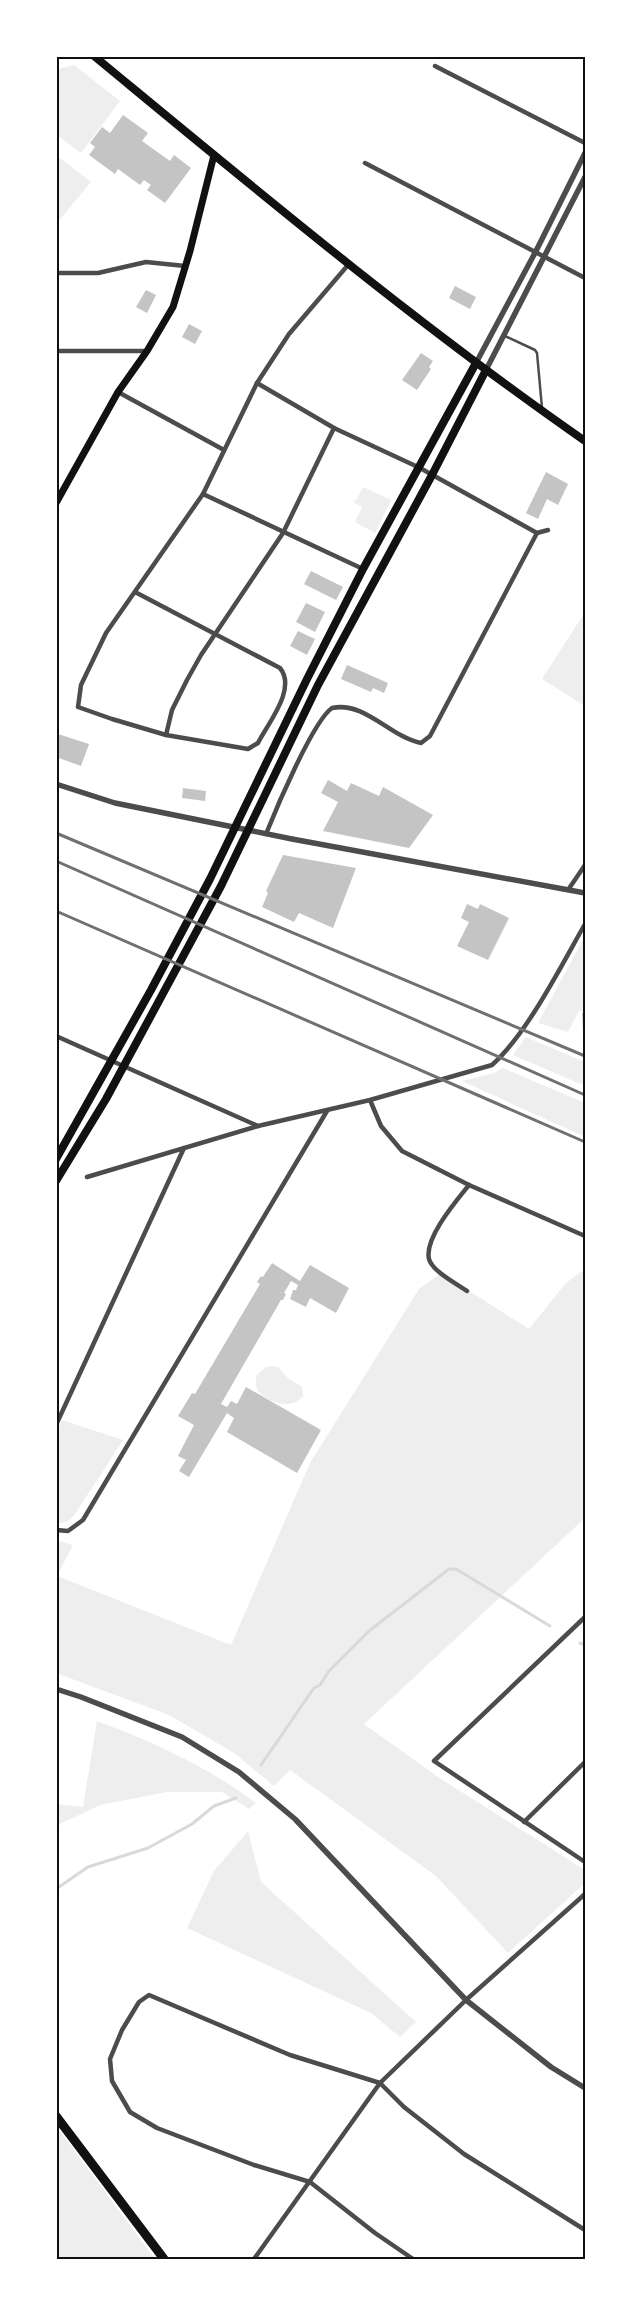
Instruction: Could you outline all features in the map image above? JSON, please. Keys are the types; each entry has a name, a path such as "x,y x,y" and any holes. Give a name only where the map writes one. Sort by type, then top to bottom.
{"highway":[{"path":"56,2116 164,2259"}],"main road":[{"path":"94,56 348,265 476,363 585,441"},
{"path":"56,503 118,392 147,351 173,307 186,266 214,156"},
{"path":"56,1159 94,1095 151,990 267,764 363,569 476,363"},
{"path":"56,1181 106,1099 216,894 279,769 318,684 432,475 486,370"}],"street":[{"path":"435,66 585,143"},
{"path":"476,363 536,251 585,153"},
{"path":"365,163 585,278"},
{"path":"486,370 585,177"},
{"path":"56,273 98,273 146,262 186,266"},
{"path":"135,592 280,668 284,673 286,688 258,743 248,749 166,735 112,719 78,707 81,685 106,633 203,494 258,383 289,334 348,265"},
{"path":"56,351 147,351"},
{"path":"258,383 334,428 420,468 537,533 548,530"},
{"path":"118,392 224,450"},
{"path":"166,735 172,710 201,655 216,636 283,533 334,428"},
{"path":"203,494 363,569"},
{"path":"266,834 294,772 322,719 332,708 350,706 409,740 421,743 430,736 537,533"},
{"path":"56,784 115,803 266,834 585,893"},
{"path":"568,890 585,865"},
{"path":"87,1177 258,1126 370,1100 492,1065 525,1025 585,924"},
{"path":"56,1036 258,1126"},
{"path":"370,1100 381,1126 402,1151 469,1184 585,1236"},
{"path":"56,1530 68,1531 83,1520 327,1111"},
{"path":"56,1425 184,1148"},
{"path":"467,1291 440,1273 429,1260 429,1252 431,1239 469,1184"},
{"path":"585,1617 434,1761 585,1862"},
{"path":"56,1689 182,1737 239,1772 295,1819 466,2000 551,2067 585,2088"},
{"path":"524,1822 585,1762"},
{"path":"254,2259 380,2083 466,2000 585,1894"},
{"path":"413,2259 310,2182 254,2165 157,2128 130,2112 112,2081 110,2059 122,2030 139,2002 149,1995 290,2055 380,2083 404,2107 464,2154 585,2230"}],"lane":[{"path":"504,336 538,353 542,412"}],"shaded area":[{"path":"74,65 120,101 81,153 56,134 56,74 61,68"},
{"path":"56,155 91,182 56,224"},
{"path":"363,487 391,500 375,533 355,522 362,507 353,502 357,499"},
{"path":"585,612 585,706 542,679"},
{"path":"585,936 585,1010 579,1011 568,1032 538,1023"},
{"path":"526,1037 585,1062 585,1086 513,1055"},
{"path":"503,1068 585,1103 585,1137 462,1081 494,1073"},
{"path":"585,1269 585,1518 364,1724 441,1779 585,1870 585,1883 508,1953 436,1876 290,1770 274,1786 234,1753 169,1715 56,1673 56,1540 73,1545 57,1576 231,1645 310,1463 419,1289 441,1273 529,1329 566,1283"},
{"path":"266,1367 278,1367 288,1378 302,1387 303,1396 293,1403 281,1404 263,1396 256,1386 256,1376"},
{"path":"62,1420 123,1440 75,1514 67,1522 56,1523 56,1433"},
{"path":"97,1721 180,1756 219,1778 256,1803 249,1809 222,1792 167,1792 100,1805 56,1826 56,1804 83,1807"},
{"path":"248,1831 261,1882 416,2022 400,2037 371,2013 187,1928 214,1871"},
{"path":"56,2126 155,2259 56,2259"}],"building":[{"path":"123,115 148,133 142,141 170,161 174,155 191,168 165,203 147,190 151,185 144,180 140,185 118,169 115,174 89,155 95,147 90,143 102,127 110,133"},
{"path":"455,286 476,297 470,309 449,298"},
{"path":"146,290 156,295 147,313 136,307"},
{"path":"189,324 202,331 195,344 182,337"},
{"path":"421,353 433,361 429,367 431,369 417,390 402,380"},
{"path":"546,472 568,484 558,505 547,499 538,519 526,513"},
{"path":"311,571 343,587 336,600 304,584"},
{"path":"306,603 325,612 315,632 296,622"},
{"path":"298,631 315,639 307,655 290,646"},
{"path":"347,665 388,683 384,693 373,688 371,692 341,679"},
{"path":"58,734 89,744 81,766 56,757"},
{"path":"328,780 347,791 351,783 379,796 383,787 433,815 409,848 323,831 338,802 321,793"},
{"path":"183,788 206,791 205,801 182,798"},
{"path":"283,855 356,868 333,928 299,913 294,922 262,907 268,893 266,891"},
{"path":"467,904 478,909 480,904 509,918 488,960 457,946 469,922 461,918"},
{"path":"582,1013 585,1013 585,1031 583,1031"},
{"path":"272,1263 300,1281 310,1265 349,1288 336,1313 310,1298 306,1307 290,1299 293,1290 296,1290 298,1285 291,1281 284,1293 286,1294 283,1300 281,1300 221,1404 227,1407 231,1401 237,1404 246,1387 321,1430 297,1473 227,1432 234,1418 227,1413 189,1477 179,1471 186,1460 178,1456 194,1425 178,1416 192,1393 195,1394 260,1284 257,1282 261,1276 263,1277"}],"waterway":[{"path":"261,1765 314,1688 320,1685 329,1671 369,1631 449,1569 456,1569 550,1626"},
{"path":"580,1643 585,1645"},
{"path":"56,1889 88,1867 148,1848 192,1824 214,1806 236,1798"}],"railway":[{"path":"56,833 585,1056"},
{"path":"56,861 585,1095"},
{"path":"56,911 585,1142"}]}
